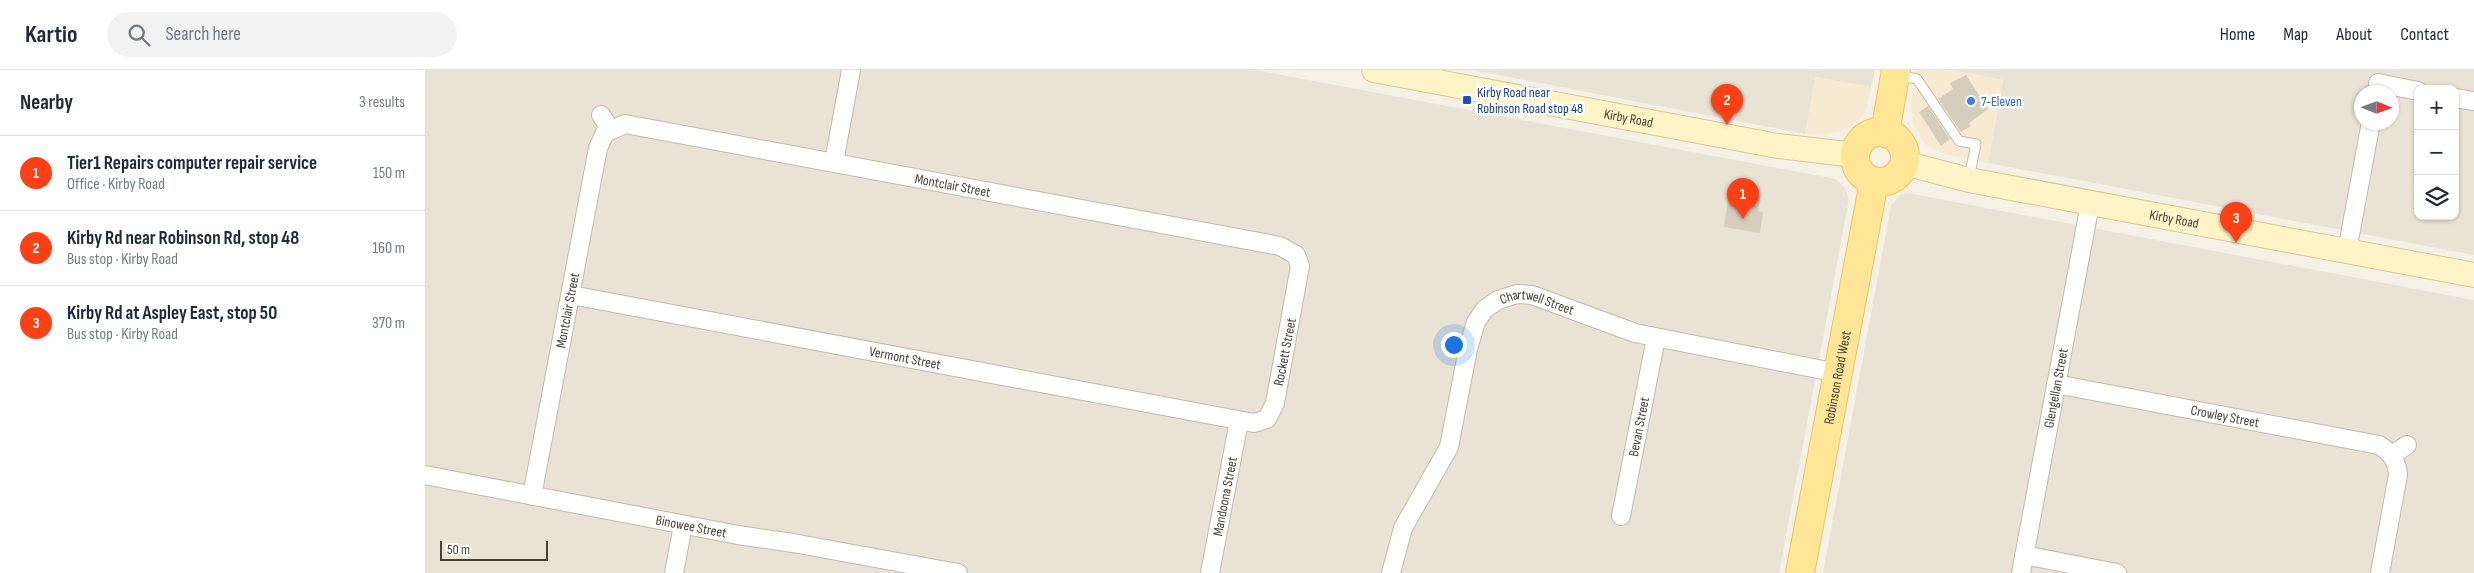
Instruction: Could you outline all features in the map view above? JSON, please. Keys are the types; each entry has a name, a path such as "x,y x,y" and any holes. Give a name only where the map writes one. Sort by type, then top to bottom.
{"main road":[{"path":"1885,132 1895,72"},
{"path":"1885,132 1894,136 1901,144 1905,153 1904,163 1895,178 1887,182 1874,182 1861,174 1856,165 1855,155 1857,147 1868,135 1885,132"},
{"name":"Robinson Road West","path":"1800,573 1874,182"}],"street":[{"path":"834,162 851,70"},
{"name":"Kirby Road","path":"1374,70 1778,146 1855,155"},
{"path":"2378,82 2414,90"},
{"path":"2459,99 2474,101"},
{"name":"Montclair Street","path":"532,496 598,148 605,122 634,124 1280,246 1296,254"},
{"path":"2347,251 2370,130"},
{"name":"Kirby Road","path":"1904,163 1969,180 2090,204 2474,275"},
{"name":"Glengellan Street","path":"2021,573 2090,204"},
{"name":"Rockett Street","path":"1239,421 1263,421 1273,410 1299,277 1300,266 1296,254"},
{"name":"Chartwell Street","path":"1391,573 1403,528 1449,447 1471,338 1476,322 1485,309 1507,297 1526,294 1635,333 1838,373"},
{"name":"Vermont Street","path":"571,295 1239,421"},
{"name":"Bevan Street","path":"1621,516 1656,338"},
{"name":"Crowley Street","path":"2056,384 2371,442 2386,449 2391,455"},
{"name":"Mandoona Street","path":"1210,573 1239,421"},
{"path":"2380,573 2398,475 2396,461 2391,455 2407,446"},
{"name":"Binowee Street","path":"425,475 683,525 958,573"},
{"path":"674,573 683,525"},
{"path":"2024,556 2117,573"}],"lane":[{"path":"1895,72 1917,79 1959,141 1976,144 1969,180"}],"shaded area":[{"path":"425,70 1256,70 1836,179 1845,188 1849,199 1779,573 425,573"},
{"path":"1472,70 1875,70 1871,87 1816,77 1805,134"},
{"path":"1918,70 1952,70 2003,80 1988,163 1945,154 1925,144 1914,126 1911,104"},
{"path":"1952,70 2474,70 2474,255 1988,163 2003,80"},
{"path":"1815,77 1871,87 1866,109 1858,122 1845,130 1824,135 1805,134"},
{"path":"1907,193 2474,300 2474,573 1823,573 1891,206 1900,195"}],"building":[{"path":"1966,75 1988,109 1969,123 1971,126 1961,132 1938,99 1953,89 1950,83"},
{"path":"1928,106 1950,139 1941,146 1919,112"},
{"path":"1740,194 1760,197 1758,211 1763,212 1760,233 1724,227 1729,195 1740,197"}],"place":[{"name":"Kirby Road near Robinson Road stop 48","path":"1467,100"},
{"name":"7-Eleven","path":"1971,101"},
{"name":"Kirby Rd near Robinson Rd, stop 48","path":"1727,125"},
{"name":"Tier1 Repairs computer repair service","path":"1743,219"},
{"name":"Kirby Rd at Aspley East, stop 50","path":"2236,243"}]}
